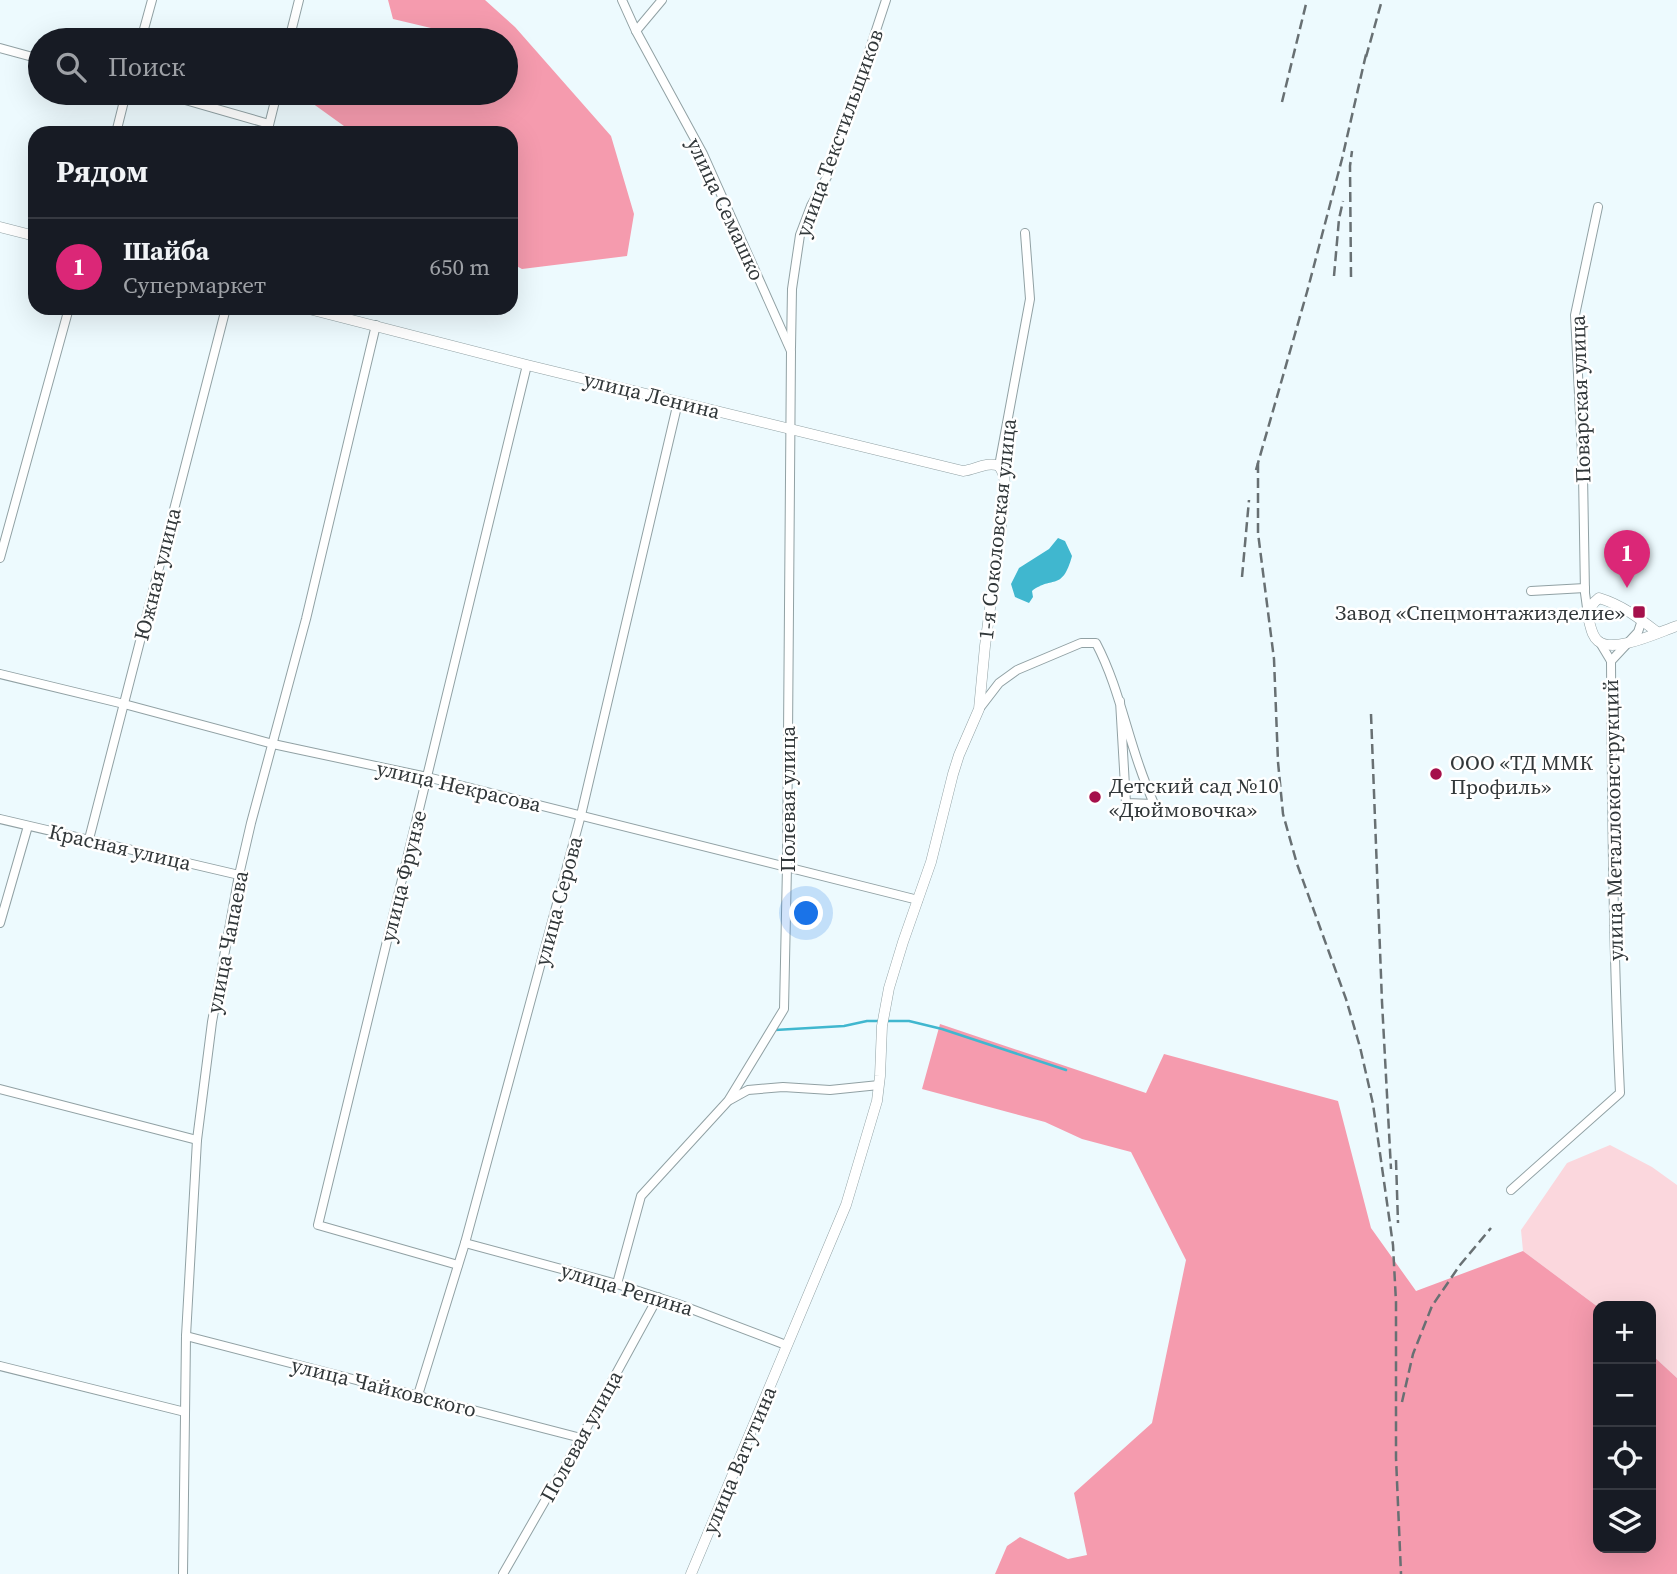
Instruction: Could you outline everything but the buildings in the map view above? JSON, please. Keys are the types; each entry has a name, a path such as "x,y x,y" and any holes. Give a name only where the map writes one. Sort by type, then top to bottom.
{"street":[{"path":"144,28 152,0"},
{"path":"292,28 299,0"},
{"name":"улица Семашко","path":"622,0 703,154 791,351 789,429"},
{"path":"636,31 662,0"},
{"name":"улица Текстильщиков","path":"791,351 792,289 800,235 811,206 829,173 886,0"},
{"path":"0,48 28,56"},
{"path":"118,126 123,105"},
{"path":"198,105 262,126"},
{"path":"269,126 274,105"},
{"name":"Поварская улица","path":"1588,615 1575,315 1598,207"},
{"path":"0,227 28,234"},
{"name":"1-я Соколовская улица","path":"879,1085 883,1022 889,988 931,862 959,755 979,709 1004,503 1005,483 999,466 1030,299 1025,233"},
{"path":"0,558 67,315"},
{"name":"Южная улица","path":"89,839 224,315"},
{"name":"улица Ленина","path":"333,315 963,471 989,464 999,466"},
{"name":"улица Чапаева","path":"183,1574 186,1336 197,1140 212,1022 251,823 306,619 376,326"},
{"name":"улица Фрунзе","path":"458,1265 318,1225 527,365"},
{"name":"улица Серова","path":"418,1395 465,1243 581,815 678,402"},
{"name":"Полевая улица","path":"611,1282 641,1196 728,1101 784,1009 789,429"},
{"path":"1531,591 1585,590 1620,605 1657,632"},
{"path":"1599,598 1591,606 1588,615 1593,634 1611,661 1638,632 1642,620"},
{"path":"1598,641 1609,646 1628,643 1677,626"},
{"path":"979,709 999,683 1017,670 1081,643 1096,643 1107,664 1120,701 1139,767 1154,804 1126,803 1120,701"},
{"name":"улица Металлоконструкций","path":"1511,1190 1619,1093 1614,978 1611,661"},
{"name":"улица Некрасова","path":"0,674 273,744 427,777 918,900"},
{"name":"Красная улица","path":"0,820 239,875"},
{"path":"0,923 28,826"},
{"path":"728,1101 748,1090 783,1087 830,1090 879,1085"},
{"name":"улица Ватутина","path":"691,1574 846,1205 877,1101 879,1085"},
{"path":"0,1089 197,1140"},
{"name":"улица Репина","path":"465,1243 611,1282 786,1345"},
{"name":"Полевая улица","path":"503,1574 658,1297"},
{"name":"улица Чайковского","path":"186,1336 581,1438"},
{"path":"0,1366 185,1412"}],"shaded area":[{"path":"388,0 485,0 516,28 431,28 393,19"},
{"path":"518,30 611,136 634,214 627,256 522,269 518,267 518,126 344,126 315,105 518,105"},
{"path":"940,1024 1146,1093 1164,1054 1338,1101 1371,1228 1416,1291 1523,1251 1593,1303 1593,1553 1656,1553 1656,1359 1677,1378 1677,1574 995,1574 1007,1546 1020,1537 1068,1559 1087,1555 1074,1493 1152,1423 1186,1260 1131,1152 1082,1139 1045,1122 922,1089"},
{"path":"1610,1145 1652,1167 1677,1185 1677,1378 1656,1359 1656,1301 1593,1301 1593,1303 1523,1251 1521,1230 1567,1163"}],"water":[{"path":"1058,538 1065,541 1072,556 1064,574 1060,579 1032,591 1033,597 1029,603 1015,597 1011,584 1019,568 1049,549"}],"waterway":[{"path":"775,1030 879,1021"},
{"path":"886,1021 909,1021 942,1029 1066,1070"}],"railway":[{"path":"1282,102 1307,0"},
{"path":"1366,57 1382,0"},
{"path":"1256,470 1307,292 1367,50"},
{"path":"1351,277 1352,151"},
{"path":"1334,276 1343,201"},
{"path":"1258,463 1258,533 1274,659 1283,814 1297,864 1346,999 1360,1047 1373,1104 1393,1245 1396,1302 1396,1458 1401,1574"},
{"path":"1242,577 1249,500"},
{"path":"1371,714 1391,1169"},
{"path":"1396,1160 1398,1223"},
{"path":"1402,1402 1413,1354 1432,1306 1460,1265 1491,1228"}],"place":[{"name":"Шайба","path":"1627,588"},
{"name":"Завод «Спецмонтажизделие»","path":"1639,612"},
{"name":"ООО «ТД ММК Профиль»","path":"1436,774"},
{"name":"Детский сад №10 «Дюймовочка»","path":"1095,797"}]}
